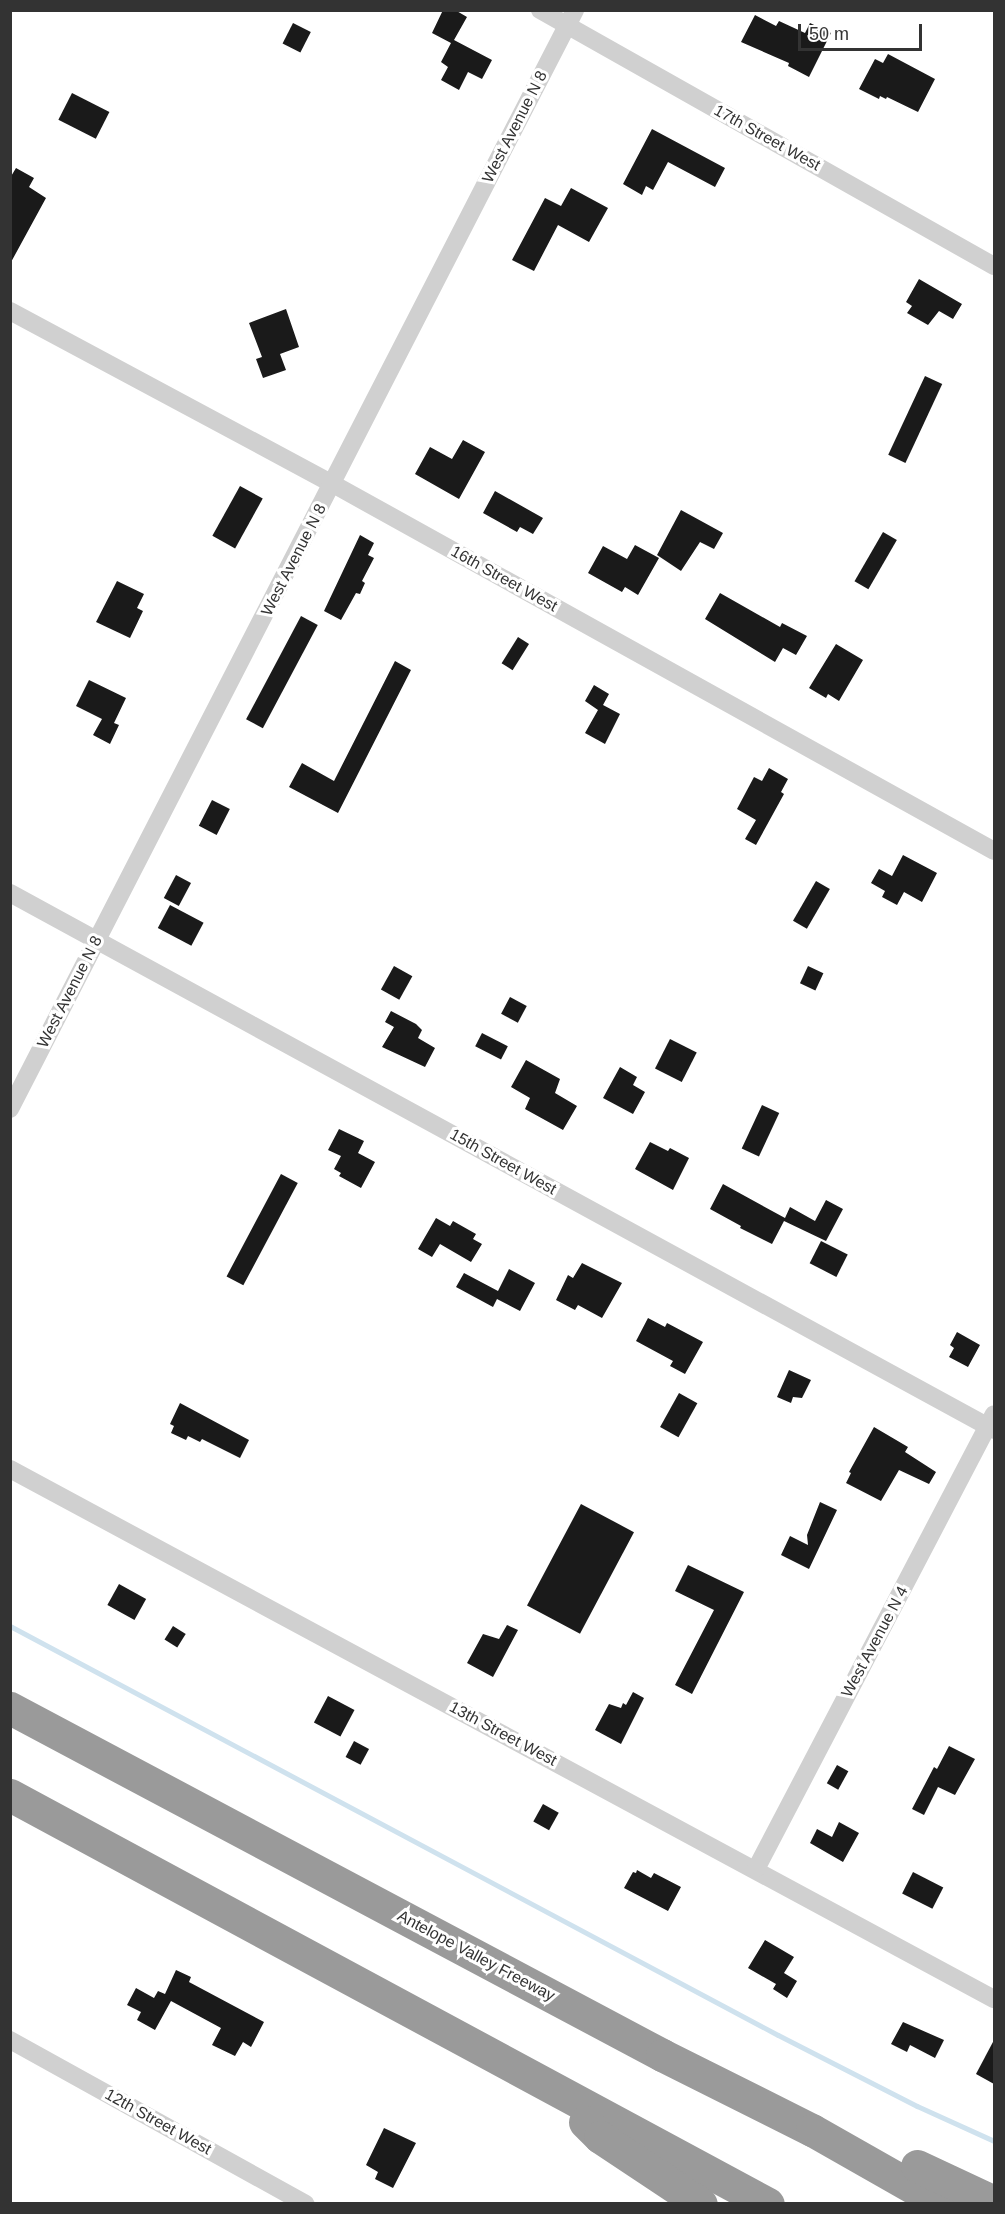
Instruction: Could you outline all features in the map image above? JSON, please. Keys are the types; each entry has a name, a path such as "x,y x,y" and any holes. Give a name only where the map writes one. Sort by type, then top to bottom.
{"highway":[{"name":"Antelope Valley Freeway","path":"10,1708 662,2055 812,2130 942,2204"},
{"path":"10,1795 768,2204"},
{"path":"550,2086 600,2137 701,2204"},
{"path":"812,2130 868,2142 994,2202"}],"street":[{"name":"17th Street West","path":"540,10 571,18 994,266"},
{"name":"West Avenue N 8","path":"10,1108 571,18"},
{"name":"16th Street West","path":"10,311 333,484 994,851"},
{"name":"15th Street West","path":"10,893 992,1424"},
{"name":"West Avenue N 4","path":"756,1869 992,1424"},
{"name":"13th Street West","path":"10,1469 994,1999"},
{"name":"12th Street West","path":"10,2040 306,2204"}],"building":[{"path":"443,10 455,10 467,17 454,40 492,60 482,79 468,72 459,90 441,80 448,67 441,62 451,43 432,33"},
{"path":"755,15 776,26 779,21 805,33 810,23 831,33 809,77 788,66 789,63 741,42"},
{"path":"293,23 311,32 300,53 283,43"},
{"path":"888,54 935,79 918,112 887,97 886,99 880,96 879,99 859,89 875,59 883,63"},
{"path":"72,93 109,112 96,139 58,120"},
{"path":"652,129 725,168 715,187 668,162 653,190 646,186 642,195 623,184"},
{"path":"16,168 34,178 29,187 46,198 10,264 10,178"},
{"path":"571,188 608,208 589,242 558,225 534,271 512,260 545,198 561,206"},
{"path":"919,279 962,304 953,319 939,311 928,325 907,313 912,306 906,302"},
{"path":"286,309 299,347 280,354 286,370 263,378 256,359 262,357 249,323"},
{"path":"925,376 942,384 905,463 888,455"},
{"path":"463,440 485,452 459,499 415,474 430,447 452,459"},
{"path":"240,486 263,499 235,548 212,536"},
{"path":"495,491 543,518 533,534 520,527 517,532 483,513"},
{"path":"681,510 723,533 714,549 700,542 681,571 657,555"},
{"path":"883,532 897,540 868,589 854,581"},
{"path":"360,535 374,543 368,555 374,558 362,581 365,583 360,594 356,593 341,620 324,611"},
{"path":"635,545 659,558 638,595 625,587 622,592 588,573 603,546 627,559"},
{"path":"117,581 144,594 137,608 143,611 130,638 96,622"},
{"path":"720,593 780,627 782,623 807,636 796,655 783,648 775,662 705,619"},
{"path":"301,616 318,625 263,728 246,719"},
{"path":"518,637 529,644 513,670 502,663"},
{"path":"836,644 863,660 839,701 828,694 826,698 809,688"},
{"path":"395,661 411,670 338,813 289,787 302,763 334,781"},
{"path":"89,680 126,698 114,723 119,725 110,744 93,735 102,719 76,706"},
{"path":"594,685 609,694 603,705 620,714 605,744 585,733 598,710 585,701"},
{"path":"769,768 788,779 781,792 784,794 756,845 745,839 756,820 737,809 754,777 762,781"},
{"path":"212,800 230,809 217,835 199,826"},
{"path":"903,855 937,873 922,902 904,892 897,905 882,897 885,891 871,883 879,869 892,876"},
{"path":"176,875 191,883 179,906 164,898"},
{"path":"816,881 830,889 807,929 793,921"},
{"path":"170,905 204,923 191,946 158,928"},
{"path":"394,966 412,976 399,1000 381,990"},
{"path":"808,966 823,973 815,990 800,983"},
{"path":"510,997 527,1006 518,1023 501,1014"},
{"path":"391,1011 416,1024 422,1030 418,1038 435,1048 425,1067 382,1047 394,1027 385,1022"},
{"path":"482,1033 508,1046 501,1060 475,1046"},
{"path":"670,1039 697,1053 682,1082 655,1068"},
{"path":"526,1060 560,1079 555,1093 577,1106 563,1130 525,1109 530,1098 511,1087"},
{"path":"620,1067 637,1077 633,1085 645,1092 633,1114 603,1098"},
{"path":"762,1105 779,1113 759,1157 742,1149"},
{"path":"339,1129 364,1141 358,1153 375,1162 361,1188 339,1176 341,1173 334,1169 341,1156 328,1150"},
{"path":"650,1142 668,1151 670,1148 689,1158 673,1190 635,1169"},
{"path":"281,1174 298,1183 243,1285 227,1276"},
{"path":"723,1184 785,1218 790,1207 815,1221 826,1200 843,1209 826,1241 784,1221 772,1244 710,1209"},
{"path":"436,1218 450,1226 453,1221 476,1234 473,1239 482,1244 471,1262 440,1244 432,1257 418,1249"},
{"path":"821,1241 848,1255 836,1277 810,1263"},
{"path":"582,1263 622,1283 602,1318 578,1305 575,1310 556,1300 568,1275 573,1278"},
{"path":"509,1269 535,1283 520,1311 497,1299 493,1307 456,1287 464,1273 498,1291"},
{"path":"648,1318 665,1327 667,1323 703,1342 685,1374 670,1366 673,1361 636,1341"},
{"path":"957,1332 980,1345 968,1367 949,1357 954,1348 950,1345"},
{"path":"789,1370 811,1380 802,1398 793,1397 791,1403 777,1397"},
{"path":"679,1393 697,1403 678,1437 660,1427"},
{"path":"180,1403 249,1440 240,1458 202,1439 200,1442 188,1436 186,1440 171,1433 174,1426 170,1424"},
{"path":"874,1427 908,1447 905,1452 936,1472 929,1484 899,1470 881,1501 846,1483 851,1473 849,1472"},
{"path":"820,1502 837,1510 809,1569 781,1555 790,1536 808,1545 807,1535"},
{"path":"581,1504 634,1532 580,1634 527,1606"},
{"path":"688,1565 744,1592 692,1694 675,1685 714,1610 675,1591"},
{"path":"119,1584 146,1599 134,1620 107,1605"},
{"path":"507,1625 518,1630 493,1677 467,1663 483,1634 499,1639"},
{"path":"173,1626 186,1634 177,1648 165,1640"},
{"path":"633,1692 644,1698 621,1744 595,1730 609,1704 621,1708 623,1703 626,1705"},
{"path":"328,1696 354,1710 340,1737 314,1722"},
{"path":"354,1741 369,1749 361,1765 346,1757"},
{"path":"949,1746 975,1759 955,1795 938,1787 924,1815 912,1809 934,1767 937,1769"},
{"path":"837,1765 848,1771 838,1790 827,1783"},
{"path":"543,1804 559,1813 549,1830 533,1821"},
{"path":"839,1822 859,1833 843,1862 810,1843 817,1829 832,1837"},
{"path":"637,1870 651,1878 654,1873 681,1887 668,1911 624,1888 633,1872 636,1873"},
{"path":"913,1872 943,1887 932,1909 902,1893"},
{"path":"765,1940 794,1957 784,1973 797,1981 787,1998 773,1989 776,1984 748,1968"},
{"path":"176,1970 191,1977 189,1982 264,2022 251,2047 243,2042 235,2056 212,2045 221,2028 171,2001 155,2030 137,2020 141,2012 127,2005 136,1988 154,1998 158,1991 165,1994"},
{"path":"903,2022 944,2040 935,2058 910,2045 907,2052 891,2044"},
{"path":"994,2040 994,2084 976,2074"},
{"path":"384,2128 416,2143 393,2188 375,2179 378,2172 366,2165"}],"waterway":[{"path":"10,1626 778,2035 917,2106 994,2141"}]}
